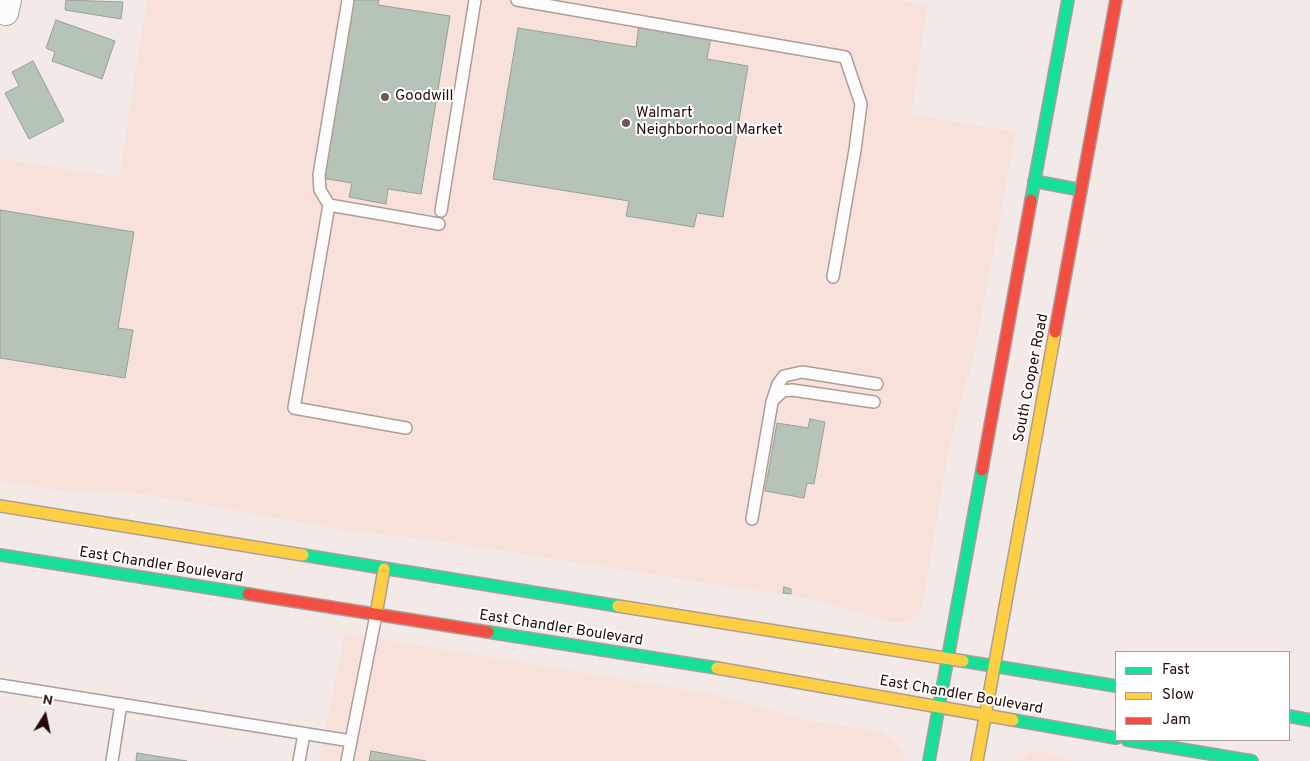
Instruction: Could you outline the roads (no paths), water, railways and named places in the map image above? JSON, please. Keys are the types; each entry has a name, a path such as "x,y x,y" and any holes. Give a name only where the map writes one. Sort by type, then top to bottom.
{"main road":[{"path":"929,761 1068,0"},
{"name":"South Cooper Road","path":"977,761 1116,0"},
{"path":"1034,181 1081,190"},
{"name":"East Chandler Boulevard","path":"0,506 1115,686"},
{"name":"East Chandler Boulevard","path":"0,555 706,666 1115,738"},
{"path":"376,615 384,569"},
{"path":"1290,716 1310,720"},
{"path":"1133,741 1252,761"}],"lane":[{"path":"348,0 319,175 320,190 329,205 294,408 406,428"},
{"path":"441,211 475,0"},
{"path":"517,0 845,57 860,104 855,150 833,277"},
{"path":"329,205 439,224"},
{"path":"752,519 772,402 778,384 784,376 792,372 877,384"},
{"path":"772,402 783,391 792,390 874,402"},
{"path":"347,761 376,615"},
{"path":"0,685 351,741"},
{"path":"112,761 121,704"},
{"path":"298,761 304,734"}],"place":[{"name":"Goodwill","path":"385,97"},
{"name":"Walmart Neighborhood Market","path":"626,123"}]}
